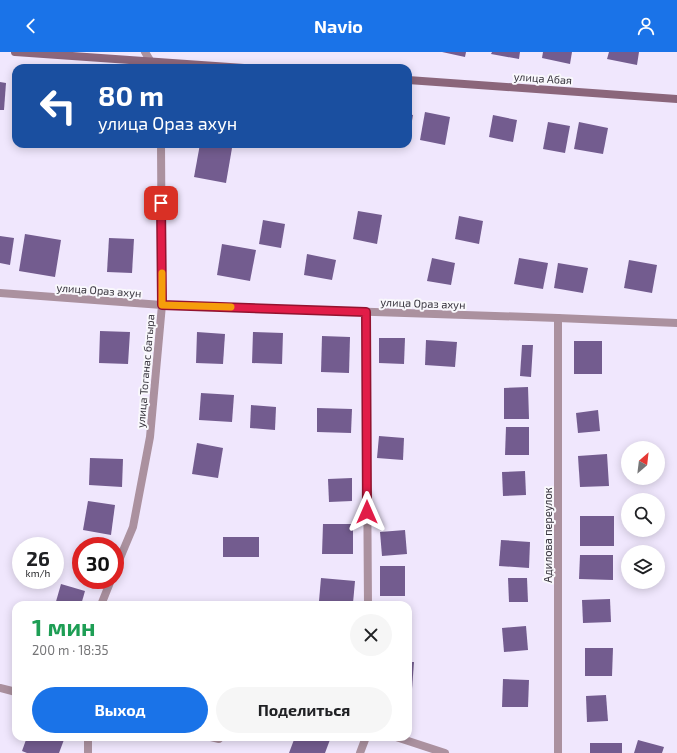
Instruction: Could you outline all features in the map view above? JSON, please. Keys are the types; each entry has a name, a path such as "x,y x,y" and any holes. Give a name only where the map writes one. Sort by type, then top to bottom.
{"street":[{"path":"15,52 141,64"},
{"path":"144,52 150,64"},
{"name":"улица Абая","path":"412,80 677,99"},
{"name":"улица Тоганас батыра","path":"124,548 133,527 150,437 162,305 161,148"},
{"name":"улица Ораз ахун","path":"0,293 162,305 677,323"},
{"path":"366,312 368,601"},
{"name":"Адилова переулок","path":"558,318 558,753"},
{"path":"103,601 107,589"},
{"path":"0,688 12,691"},
{"path":"88,741 88,753"},
{"path":"360,753 364,741"},
{"path":"408,741 445,753"}],"building":[{"path":"442,52 466,52 465,57"},
{"path":"492,52 520,52 519,59 491,54"},
{"path":"543,52 572,52 570,64 542,58"},
{"path":"609,52 639,52 637,65 607,59"},
{"path":"0,82 6,83 4,110 0,110"},
{"path":"425,112 450,117 445,145 420,140"},
{"path":"493,115 517,120 513,142 489,137"},
{"path":"548,122 570,126 565,153 543,149"},
{"path":"579,122 608,128 603,154 574,149"},
{"path":"199,148 232,148 226,183 194,177"},
{"path":"358,211 382,215 377,244 353,239"},
{"path":"459,216 483,221 479,244 455,239"},
{"path":"263,220 285,224 281,248 259,244"},
{"path":"25,234 61,240 55,277 19,271"},
{"path":"0,236 14,238 10,265 0,263"},
{"path":"109,238 134,239 132,273 107,272"},
{"path":"222,244 256,250 250,281 217,275"},
{"path":"307,254 336,260 332,280 304,275"},
{"path":"432,258 455,263 451,285 427,281"},
{"path":"519,258 548,263 543,289 514,284"},
{"path":"629,260 657,265 652,293 624,288"},
{"path":"558,263 588,268 583,293 554,288"},
{"path":"100,331 130,332 128,364 99,363"},
{"path":"197,332 225,334 223,364 196,363"},
{"path":"253,332 283,333 282,364 252,363"},
{"path":"322,336 350,337 349,373 321,372"},
{"path":"379,338 405,338 404,364 379,363"},
{"path":"426,340 457,342 455,367 425,365"},
{"path":"574,341 602,341 602,374 574,374"},
{"path":"522,345 533,345 531,377 520,376"},
{"path":"528,387 529,419 504,419 504,388"},
{"path":"201,393 234,395 232,422 199,420"},
{"path":"251,405 276,407 275,430 250,428"},
{"path":"317,408 352,409 351,433 317,432"},
{"path":"598,410 600,431 578,433 576,413"},
{"path":"506,427 529,427 529,455 505,455"},
{"path":"379,436 404,438 403,460 377,458"},
{"path":"197,443 223,448 218,478 192,474"},
{"path":"607,454 609,486 580,487 578,456"},
{"path":"90,458 123,459 122,487 89,485"},
{"path":"525,471 526,495 503,496 502,472"},
{"path":"352,478 352,501 329,502 328,479"},
{"path":"88,501 115,505 111,535 83,530"},
{"path":"580,516 614,516 614,546 580,546"},
{"path":"323,524 353,524 353,554 322,554"},
{"path":"405,530 407,554 382,556 380,532"},
{"path":"223,537 259,537 259,557 223,557"},
{"path":"501,540 530,542 529,568 499,566"},
{"path":"580,555 613,555 613,580 579,579"},
{"path":"380,566 405,566 405,596 380,596"},
{"path":"321,578 355,581 353,601 319,601"},
{"path":"508,578 527,578 528,602 509,602"},
{"path":"64,585 72,587 72,589 85,591 82,601 56,601 60,589 64,589"},
{"path":"610,599 611,622 583,623 582,600"},
{"path":"526,626 528,650 504,652 502,628"},
{"path":"585,648 613,648 612,676 585,676"},
{"path":"412,662 414,662 412,689"},
{"path":"503,679 529,680 528,707 502,707"},
{"path":"606,695 608,721 587,722 586,696"},
{"path":"638,740 664,747 662,753 634,753"},
{"path":"26,741 64,741 59,753 27,753 22,751"},
{"path":"294,741 330,741 325,753 289,753"},
{"path":"590,743 622,743 622,753 590,753"}],"slow traffic":[{"path":"162,273 162,305 231,307"}],"route":[{"path":"161,203 162,305 366,312 367,512"}]}
